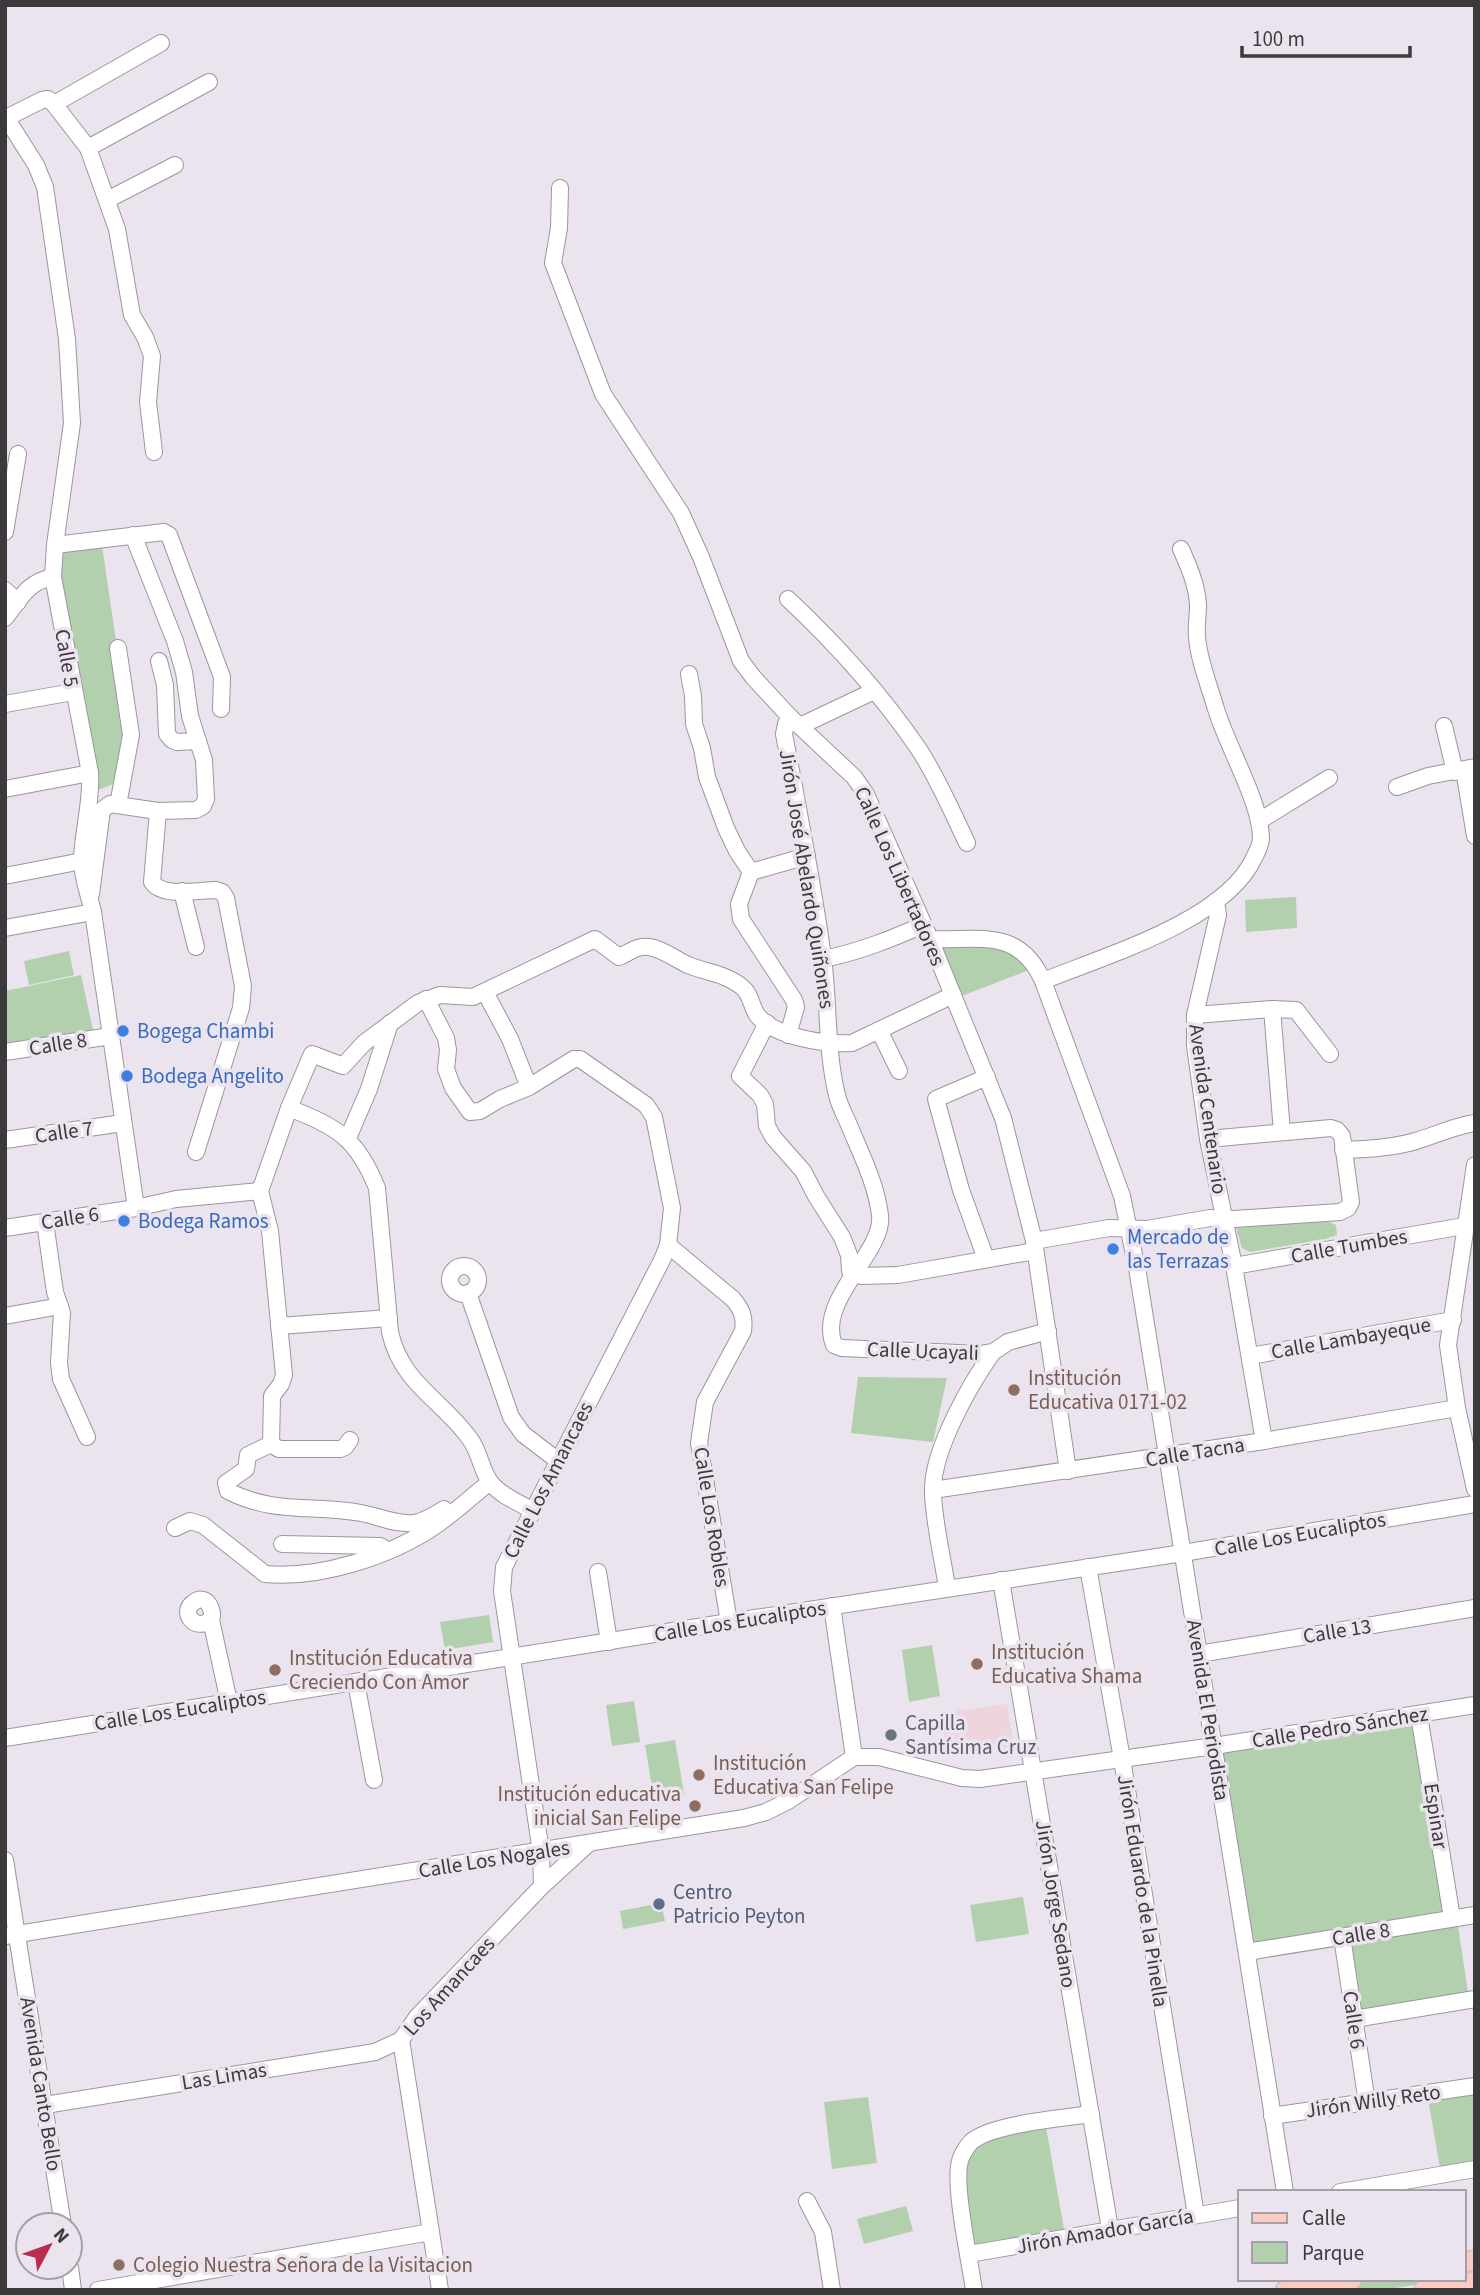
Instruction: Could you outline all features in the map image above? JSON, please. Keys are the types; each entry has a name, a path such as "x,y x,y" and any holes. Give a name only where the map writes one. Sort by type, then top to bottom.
{"main road":[{"path":"1297,2287 1338,2281"},
{"path":"1424,2290 1475,2282"}],"street":[{"path":"54,104 161,43"},
{"path":"88,148 209,82"},
{"path":"6,117 42,100 48,100 88,148 117,229 132,315 152,356 148,402 154,452"},
{"name":"Calle 5","path":"6,117 36,165 45,187 66,339 72,423 53,576 90,773 82,860 83,877 92,905 136,1208"},
{"path":"107,200 175,164"},
{"name":"Calle Los Libertadores","path":"560,188 559,228 553,263 603,394 681,513 741,661 752,677 854,777 866,794 987,1077 1003,1118 1035,1246 1068,1471"},
{"path":"5,533 18,454"},
{"path":"55,545 164,532 169,535 222,677 221,709"},
{"path":"5,928 92,905 102,810 110,804 158,811 196,810 203,806 206,799 204,760 194,733 184,672 133,535"},
{"path":"1042,981 1167,932 1216,901 1247,872 1262,841 1259,821 1222,732 1205,674 1197,637 1198,603 1193,576 1181,549"},
{"path":"5,618 38,580 53,576"},
{"path":"5,590 18,602"},
{"path":"788,599 844,656 919,750 968,843"},
{"path":"118,648 131,735 118,805"},
{"path":"159,661 165,685 167,734 177,742 198,741"},
{"path":"689,674 694,724 707,777 726,828 751,872"},
{"path":"795,722 874,691"},
{"path":"5,704 73,692"},
{"name":"Jirón José Abelardo Quiñones","path":"795,722 786,724 784,734 823,959 837,1096 875,1188 881,1218 871,1245 853,1274 834,1314 831,1338 834,1345"},
{"path":"1444,726 1464,770 1475,836"},
{"path":"1397,786 1427,776 1464,770"},
{"path":"5,789 90,773"},
{"path":"1259,821 1329,778"},
{"path":"158,811 152,882 162,890 222,892 226,898 243,986 241,1008 196,1152"},
{"path":"751,872 807,856"},
{"path":"5,876 82,860"},
{"path":"751,872 739,904 739,912 794,1000 796,1007 789,1035"},
{"path":"182,891 196,947"},
{"name":"Avenida Centenario","path":"1216,901 1218,915 1195,1015 1195,1046 1208,1139 1234,1266 1264,1441"},
{"path":"823,959 927,932"},
{"name":"Avenida El Periodista","path":"927,932 1012,944 1032,960 1122,1196 1183,1553 1284,2190"},
{"path":"271,1444 272,1396 284,1376 270,1231 260,1191 289,1108 312,1054 343,1066 364,1043 426,999 440,995 472,997 594,939 619,957 641,947 649,947 736,983 743,988 755,1012 767,1023 789,1035 830,1042 852,1043 953,995"},
{"path":"426,999 446,1038 446,1069 449,1079 470,1112 480,1111 529,1087 510,1039 485,992"},
{"path":"1195,1015 1272,1009 1298,1012 1330,1055"},
{"path":"1272,1009 1282,1132"},
{"path":"348,1138 369,1089 390,1023"},
{"path":"767,1023 740,1076 760,1095 765,1104 767,1126 773,1137 803,1171 842,1237 853,1274 898,1275 986,1259 1108,1228 1147,1229 1210,1218 1340,1212 1348,1208 1351,1202 1342,1136 1338,1130 1331,1128 1208,1139"},
{"path":"879,1030 899,1071"},
{"name":"Calle 8","path":"5,1052 111,1036"},
{"name":"Calle Los Amancaes","path":"529,1087 574,1059 580,1059 646,1105 654,1117 659,1133 662,1167 672,1208 668,1245 508,1556 502,1578 511,1657 543,1867 542,1886"},
{"path":"986,1259 961,1190 936,1099 987,1077"},
{"path":"289,1108 323,1122 348,1138 368,1166 377,1188 394,1350 418,1386 476,1446 488,1478 495,1488 532,1510"},
{"name":"Calle 7","path":"5,1140 123,1123"},
{"path":"1343,1150 1390,1147 1475,1123"},
{"path":"1475,1165 1448,1345 1457,1408 1475,1489"},
{"name":"Calle 6","path":"5,1228 136,1208 176,1199 260,1191"},
{"path":"45,1222 55,1292 63,1322 59,1363 61,1379 87,1437"},
{"name":"Calle Tumbes","path":"1234,1266 1464,1226"},
{"name":"Calle Los Robles","path":"668,1245 733,1300 741,1309 744,1321 743,1331 705,1402 699,1443 729,1622"},
{"path":"468,1293 511,1417 523,1434 557,1460"},
{"path":"5,1316 60,1306"},
{"path":"279,1326 389,1318"},
{"name":"Calle Lambayeque","path":"1250,1356 1453,1320"},
{"name":"Calle Ucayali","path":"834,1345 842,1349 981,1354 993,1353 1008,1342 1048,1331"},
{"path":"947,1588 933,1490 936,1469 950,1429 973,1384 993,1353"},
{"name":"Calle Tacna","path":"933,1490 1264,1441 1457,1408"},
{"path":"271,1444 279,1449 340,1448 345,1447 350,1440"},
{"path":"271,1444 248,1455 246,1469 226,1483 228,1492 273,1507 359,1512 398,1522 414,1523 445,1508 488,1478"},
{"path":"175,1528 190,1521 203,1525 265,1574 334,1569 365,1560 420,1535 435,1526 488,1478"},
{"name":"Calle Los Eucaliptos","path":"5,1738 729,1622 1183,1553 1475,1504"},
{"path":"282,1544 380,1546 387,1550"},
{"name":"Jirón Eduardo de la Pinella","path":"1087,1567 1122,1759 1196,2215"},
{"path":"598,1572 610,1642"},
{"name":"Jirón Jorge Sedano","path":"1001,1580 1110,2229"},
{"path":"831,1606 854,1757 887,1759 962,1778 980,1779 1122,1759"},
{"name":"Calle 13","path":"1199,1654 1475,1608"},
{"path":"211,1620 229,1702"},
{"path":"356,1682 374,1780"},
{"name":"Calle Pedro Sánchez","path":"1122,1759 1475,1705"},
{"name":"Espinar","path":"1419,1715 1452,1918"},
{"name":"Calle Los Nogales","path":"11,1935 689,1829 744,1818 766,1812 805,1791 854,1757"},
{"name":"Los Amancaes","path":"440,2290 401,2040 417,2017 542,1886 588,1844"},
{"name":"Avenida Canto Bello","path":"5,1860 11,1935 45,2105 61,2211"},
{"name":"Calle 8","path":"1247,1952 1475,1915"},
{"name":"Calle 6","path":"1342,1937 1367,2103"},
{"path":"1354,2019 1475,1999"},
{"name":"Las Limas","path":"45,2105 375,2052 401,2040"},
{"name":"Jirón Willy Reto","path":"1272,2116 1475,2086"},
{"path":"974,2290 958,2182 960,2160 971,2143 989,2133 1034,2122 1091,2114"},
{"path":"1352,2190 1475,2169"},
{"path":"807,2201 823,2232 832,2290"},
{"name":"Jirón Amador García","path":"969,2254 1238,2208"},
{"path":"98,2290 431,2232"}],"shaded area":[{"path":"1007,1704 1014,1747 948,1757 941,1713"}],"green space":[{"path":"102,545 129,730 118,782 96,791 57,574 63,548"},
{"path":"1296,897 1297,928 1246,932 1245,900"},
{"path":"980,945 1009,950 1024,962 1029,970 959,997 941,946"},
{"path":"69,951 74,975 29,985 24,961"},
{"path":"81,975 93,1030 5,1043 5,991"},
{"path":"1321,1219 1336,1225 1337,1235 1250,1252 1242,1248 1236,1228"},
{"path":"858,1377 947,1378 933,1442 851,1433"},
{"path":"489,1615 493,1642 445,1650 440,1622"},
{"path":"932,1645 940,1696 909,1702 902,1650"},
{"path":"634,1701 640,1742 612,1746 606,1705"},
{"path":"1414,1720 1445,1915 1252,1945 1221,1750"},
{"path":"675,1740 684,1794 654,1799 645,1745"},
{"path":"1023,1897 1029,1934 976,1942 970,1905"},
{"path":"661,1903 665,1921 623,1929 620,1911"},
{"path":"1458,1926 1468,1993 1359,2011 1349,1942"},
{"path":"1475,2092 1475,2162 1440,2168 1428,2099"},
{"path":"868,2097 877,2163 832,2169 824,2102"},
{"path":"1046,2127 1064,2229 973,2245 965,2201 966,2168 970,2155 979,2143 992,2136"},
{"path":"906,2206 913,2231 864,2244 857,2219"},
{"path":"1367,2281 1438,2281 1384,2290 1314,2290"}],"place":[{"name":"Bogega Chambi","path":"123,1031"},
{"name":"Bodega Angelito","path":"127,1076"},
{"name":"Bodega Ramos","path":"124,1221"},
{"name":"Mercado de las Terrazas","path":"1113,1249"},
{"name":"Institución Educativa 0171-02","path":"1014,1390"},
{"name":"Institución Educativa Shama","path":"977,1664"},
{"name":"Institución Educativa Creciendo Con Amor","path":"275,1670"},
{"name":"Capilla Santísima Cruz","path":"891,1735"},
{"name":"Institución Educativa San Felipe","path":"699,1775"},
{"name":"Institución educativa inicial San Felipe","path":"695,1806"},
{"name":"Centro Patricio Peyton","path":"659,1904"},
{"name":"Colegio Nuestra Señora de la Visitacion","path":"119,2265"}]}
